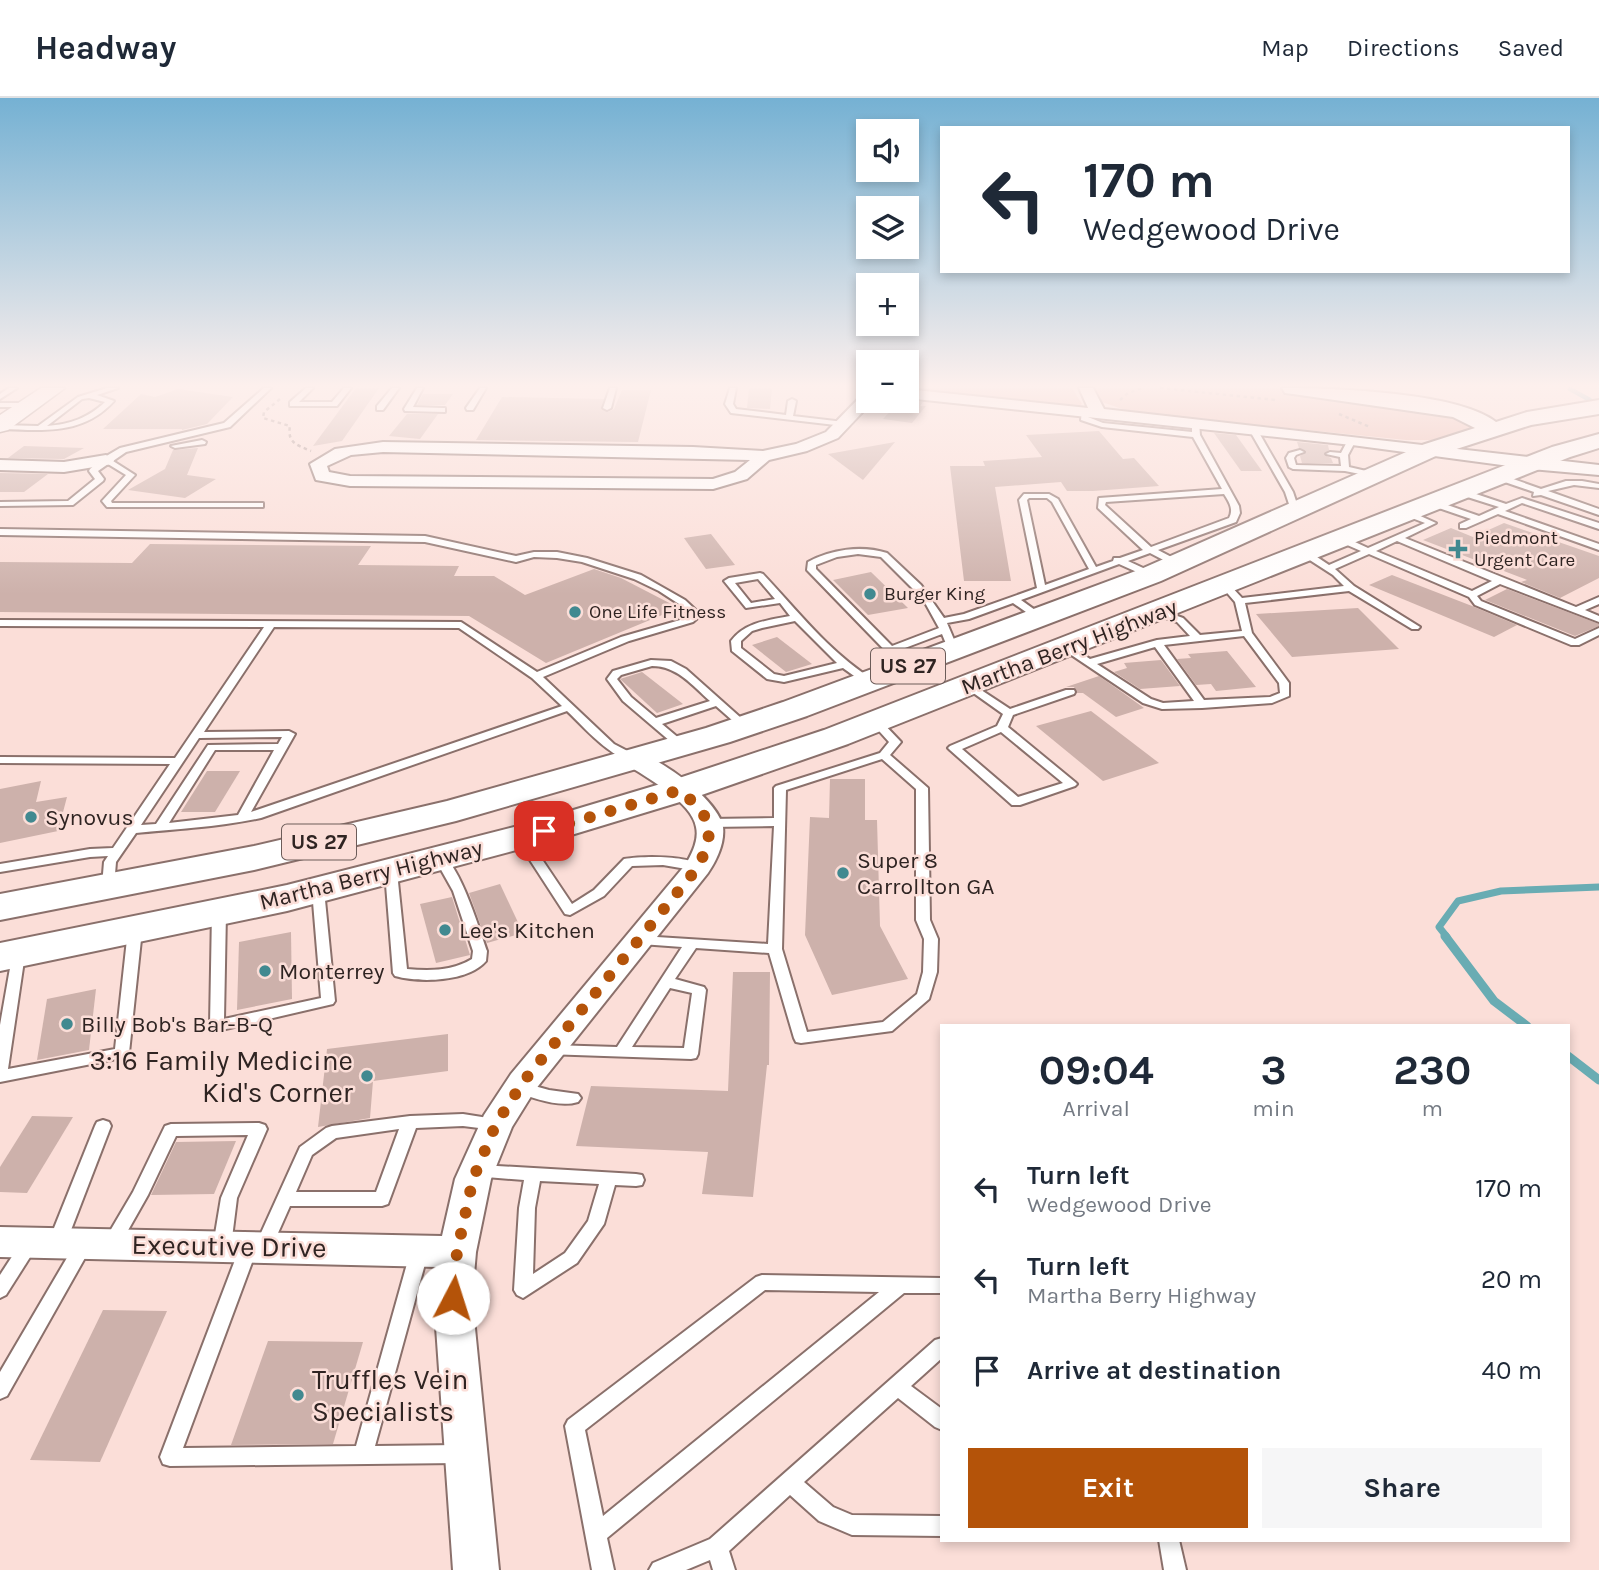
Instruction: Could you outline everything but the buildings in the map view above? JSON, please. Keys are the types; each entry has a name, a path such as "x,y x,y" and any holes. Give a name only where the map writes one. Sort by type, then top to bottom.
{"main road":[{"name":"Martha Berry Highway","path":"9,955 317,890 521,837 745,726 881,667 947,633 1159,563 1295,510 1414,457"},
{"path":"1367,540 1388,506 1469,470 1469,466 1459,457"},
{"path":"1505,457 1531,464"},
{"name":"Martha Berry Highway","path":"0,907 112,869 254,858 456,810 664,768 880,738 969,685 1077,655 1158,628 1305,554 1341,539 1367,540 1402,526 1433,503 1553,457"},
{"path":"1159,563 1232,593"},
{"path":"214,913 261,889 810,722 871,695 881,667"}],"street":[{"path":"329,457 318,464 322,477 350,481 680,485 726,482 754,468 762,457"},
{"path":"713,457 699,466 707,472 741,476"},
{"path":"1478,457 1599,470"},
{"path":"0,465 64,467 106,460"},
{"path":"476,1570 453,1298 457,1252 476,1171 496,1124 549,1050 698,867 709,839 709,823 697,805 664,768"},
{"name":"Executive Drive","path":"56,1243 457,1252"}],"lane":[{"path":"0,503 70,503 100,479 93,471 112,457"},
{"path":"106,460 124,457"},
{"path":"881,667 812,570 811,564 816,560 846,553 877,551 928,596 947,633 966,617 1013,599 1040,603 1093,569 1117,560 1159,563 1233,520 1235,506 1210,457"},
{"path":"1269,457 1294,457"},
{"path":"1269,457 1295,510"},
{"path":"1345,462 1347,457"},
{"path":"1290,458 1293,467"},
{"path":"1331,458 1372,475"},
{"path":"106,460 131,475 106,500 110,505 260,505"},
{"path":"1275,468 1345,462"},
{"path":"1499,477 1599,512"},
{"path":"1463,526 1540,492 1571,482 1599,486"},
{"path":"1159,563 1101,506 1102,500 1227,491"},
{"path":"1461,492 1599,547"},
{"path":"1040,603 1023,500 1027,496 1049,496 1055,501 1093,569"},
{"path":"1522,500 1599,526"},
{"path":"1433,503 1479,519"},
{"path":"1402,526 1500,581 1599,619"},
{"path":"0,532 425,540 516,559 527,554 591,559 629,573 687,604 696,615 690,620 625,639 536,676"},
{"path":"1329,568 1367,540 1472,595 1478,603 1575,643 1599,631"},
{"path":"1305,554 1329,568 1351,588 1415,627"},
{"path":"1117,560 1159,563"},
{"path":"783,600 749,606 729,581 760,576 783,600 799,618 881,667"},
{"path":"1472,595 1500,581"},
{"path":"1077,655 1146,701 1162,706 1272,700 1285,694 1284,683 1247,633 1248,626 1232,593 1351,588"},
{"path":"1013,599 1040,603"},
{"path":"1577,610 1599,600"},
{"path":"799,618 746,629 734,642 736,649 771,677 784,679 881,667"},
{"path":"1158,628 1180,620 1198,639"},
{"path":"0,623 461,625 536,676 610,746 664,768"},
{"path":"0,868 90,853 112,869 131,830 271,624"},
{"path":"1158,628 1198,639 1247,633"},
{"path":"1158,628 1202,705"},
{"path":"664,768 653,723 627,699 612,679 617,673 651,663 667,663 682,671 745,726"},
{"path":"969,685 1009,712"},
{"path":"1002,728 1071,784 1016,802 954,748 1002,728 1009,712 1070,692"},
{"path":"653,723 719,702"},
{"path":"131,830 242,818 567,708"},
{"path":"196,735 289,734 242,818"},
{"path":"880,738 922,788 923,920 931,939 930,972 924,996 887,1027 801,1038 775,949 780,788 880,738"},
{"path":"187,747 281,747"},
{"path":"159,829 212,747"},
{"path":"2,763 178,761"},
{"path":"709,823 780,822"},
{"path":"521,837 570,911 599,893 628,862 663,861 698,867"},
{"path":"391,872 400,973 423,975 468,968 479,961 480,951 459,891 441,859"},
{"path":"214,913 217,1026 328,1001 317,890"},
{"path":"9,955 0,1075 122,1053 135,930"},
{"path":"640,940 775,949"},
{"path":"621,1052 692,943"},
{"path":"549,1050 691,1054 699,990 667,982"},
{"path":"520,1088 550,1096 573,1098"},
{"path":"465,1454 170,1457 245,1246 285,1199 306,1151 332,1132 410,1122 463,1120 496,1124"},
{"path":"285,1199 382,1199 410,1122"},
{"path":"0,1390 103,1126"},
{"path":"0,1290 56,1243 140,1195 171,1130 260,1129 229,1198 245,1246"},
{"path":"476,1171 636,1180"},
{"path":"533,1174 527,1208 523,1290 571,1258 596,1224 609,1178"},
{"path":"363,1455 420,1251"},
{"path":"603,1570 575,1426 762,1282 940,1286"},
{"path":"596,1534 901,1285"},
{"path":"660,1570 717,1547 940,1348"},
{"path":"897,1386 940,1419"},
{"path":"790,1482 828,1518 840,1522 852,1525 940,1526"},
{"path":"1169,1542 1175,1570"},
{"path":"717,1547 724,1570"}],"waterway":[{"path":"1447,937 1439,927 1458,901 1501,891 1599,887"},
{"path":"1445,936 1494,1001 1524,1024"},
{"path":"1570,1058 1599,1080"}],"place":[{"name":"Piedmont Urgent Care","path":"1458,549"},
{"name":"Burger King","path":"870,594"},
{"name":"One Life Fitness","path":"575,612"},
{"name":"Synovus","path":"31,817"},
{"name":"Super 8 Carrollton GA","path":"843,873"},
{"name":"Lee's Kitchen","path":"445,930"},
{"name":"Monterrey","path":"265,971"},
{"name":"Billy Bob's Bar-B-Q","path":"67,1024"},
{"name":"3:16 Family Medicine Kid's Corner","path":"367,1076"},
{"name":"Truffles Vein Specialists","path":"298,1395"}],"route":[{"path":"453,1298 457,1252 473,1179 496,1124 523,1082 698,867 709,839 709,823 697,805 680,790 544,831"}]}
